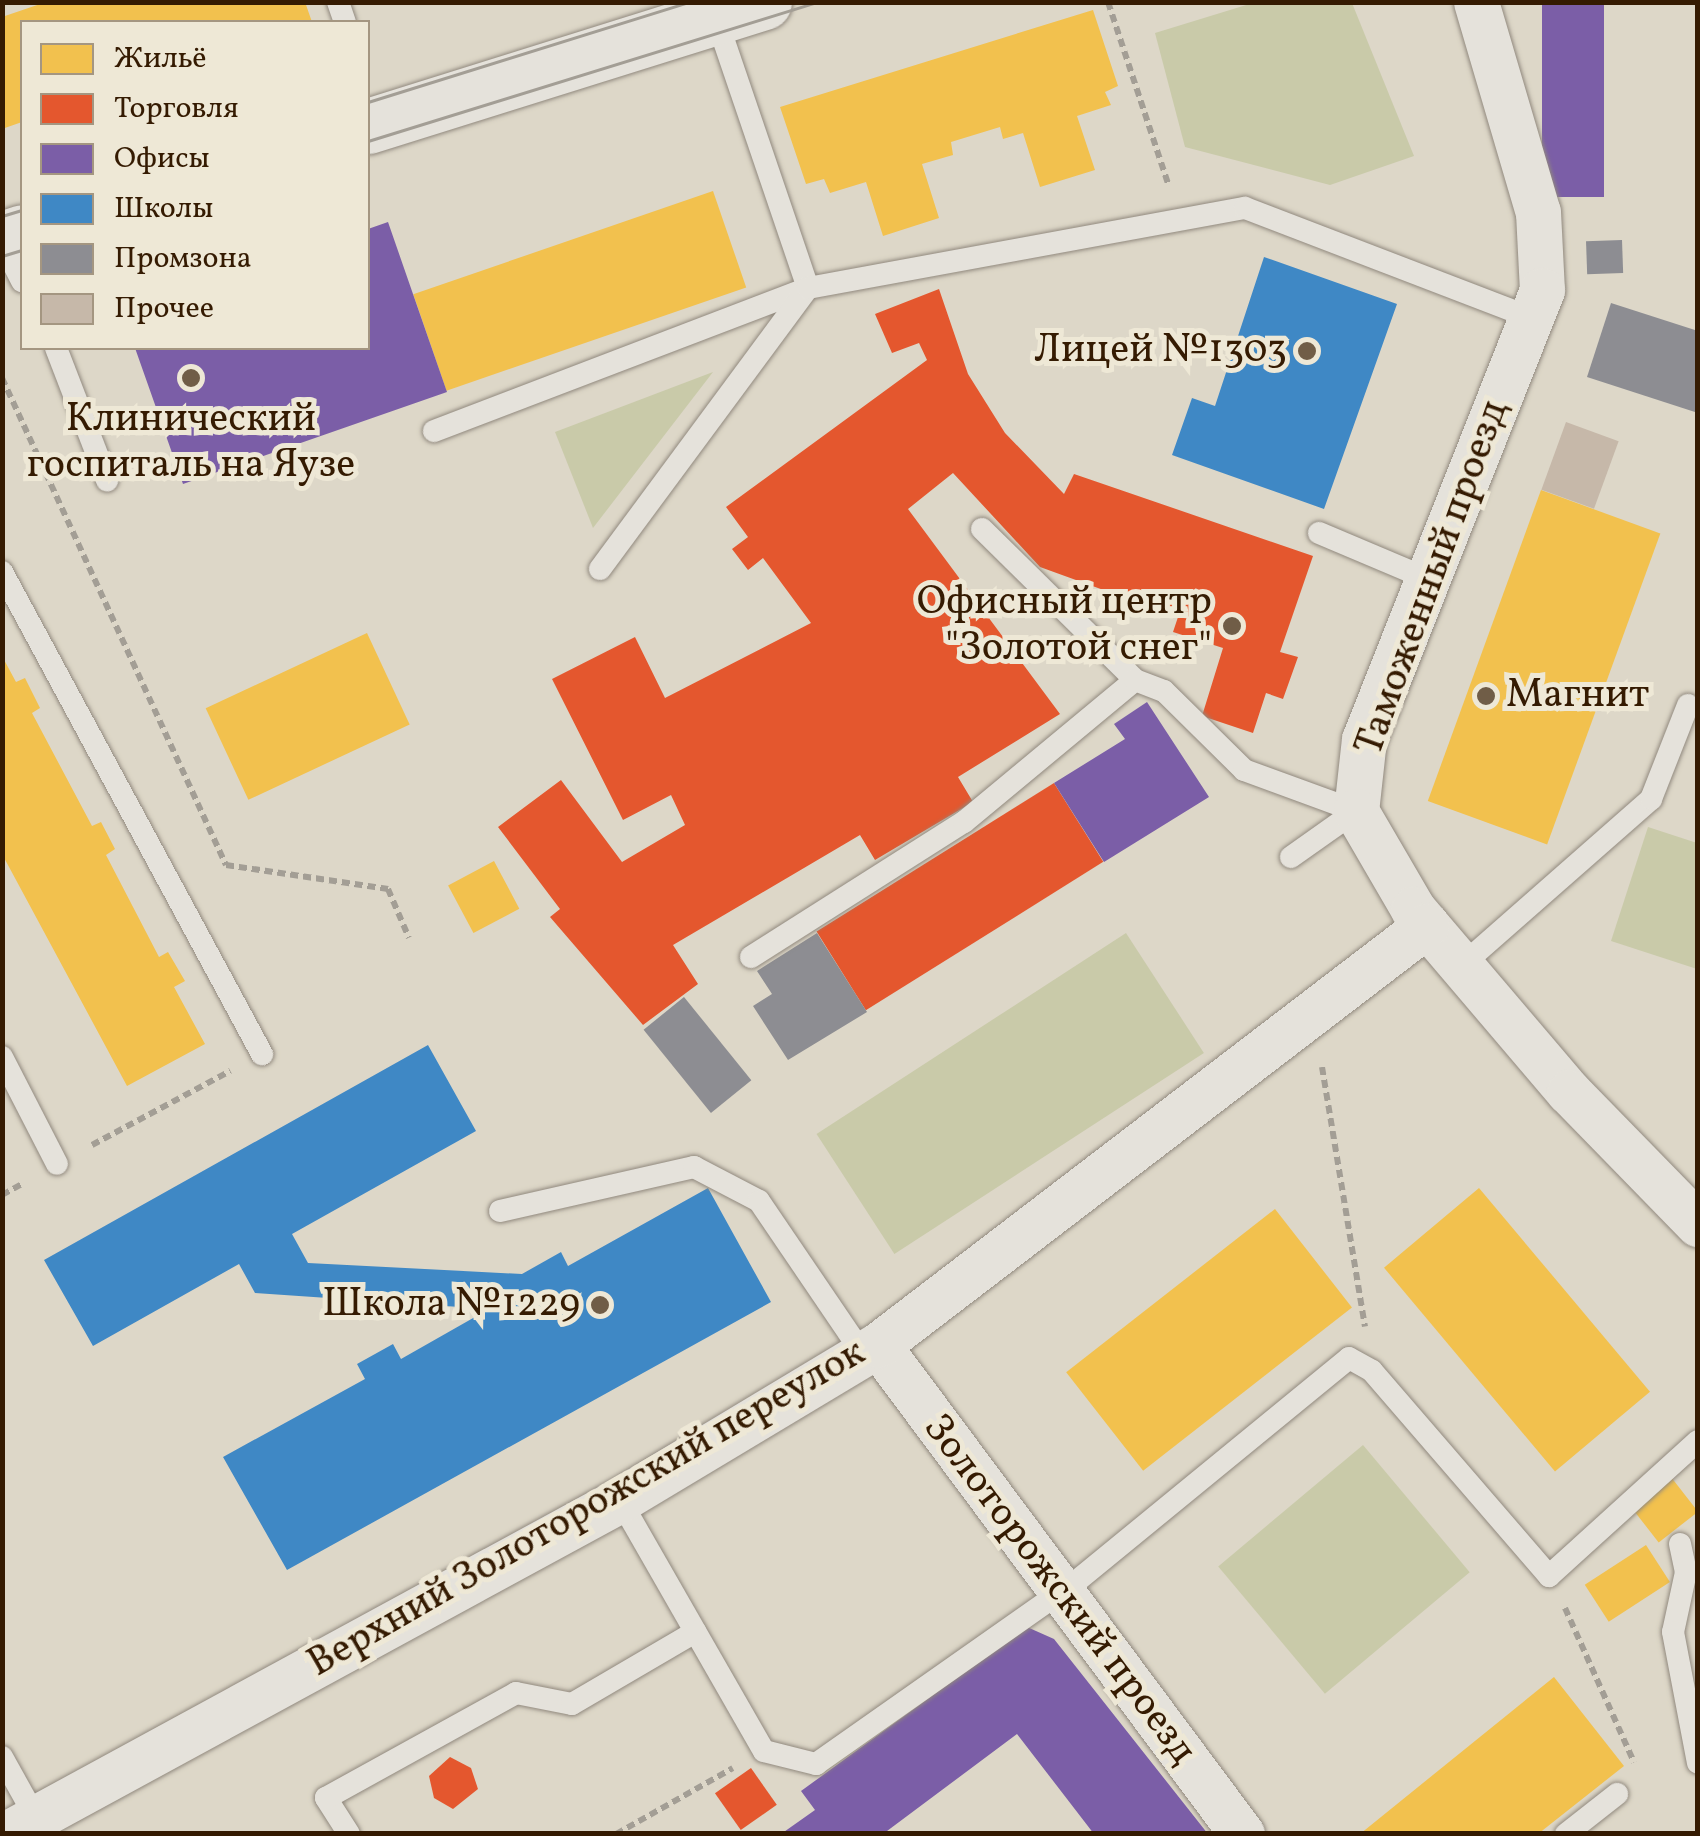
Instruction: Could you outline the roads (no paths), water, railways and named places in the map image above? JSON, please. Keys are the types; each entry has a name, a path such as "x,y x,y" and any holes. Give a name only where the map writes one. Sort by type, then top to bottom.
{"street":[{"name":"Таможенный проезд","path":"1476,2 1538,212 1542,290 1364,739 1356,811 1427,926 1698,1224"},
{"path":"372,116 740,10"},
{"name":"Верхний Золоторожский переулок","path":"20,1826 620,1500 871,1349 1427,926"},
{"name":"Золоторожский проезд","path":"871,1349 1242,1834"}],"lane":[{"path":"740,10 808,288"},
{"path":"434,431 808,288 1245,208 1531,318"},
{"path":"2,240 20,277"},
{"path":"600,569 808,288"},
{"path":"57,350 107,480"},
{"path":"982,530 1135,680 1164,690 1244,770 1356,811"},
{"path":"1319,533 1428,579"},
{"path":"2,572 262,1054"},
{"path":"751,957 964,822 1135,680"},
{"path":"1461,966 1651,799 1688,704"},
{"path":"1290,857 1356,811"},
{"path":"2,1057 57,1164"},
{"path":"500,1211 694,1167 760,1201 871,1349"},
{"path":"620,1500 764,1751 816,1764 1058,1594 1349,1358 1372,1371 1549,1576 1698,1441"},
{"path":"1680,1544 1686,1572 1672,1632 1698,1764"},
{"path":"349,1834 326,1798 516,1693 572,1704 696,1632"},
{"path":"2,1758 20,1826"},
{"path":"1566,1834 1617,1794"}],"tram line":[{"path":"370,101 689,2"},
{"path":"370,140 817,2"},
{"path":"2,216 20,211"},
{"path":"2,256 20,251"}],"place":[{"name":"Лицей №1303","path":"1307,351"},
{"name":"Клинический госпиталь на Яузе","path":"191,378"},
{"name":"Офисный центр \"Золотой снег\"","path":"1232,626"},
{"name":"Магнит","path":"1486,696"},
{"name":"Школа №1229","path":"600,1305"}]}
